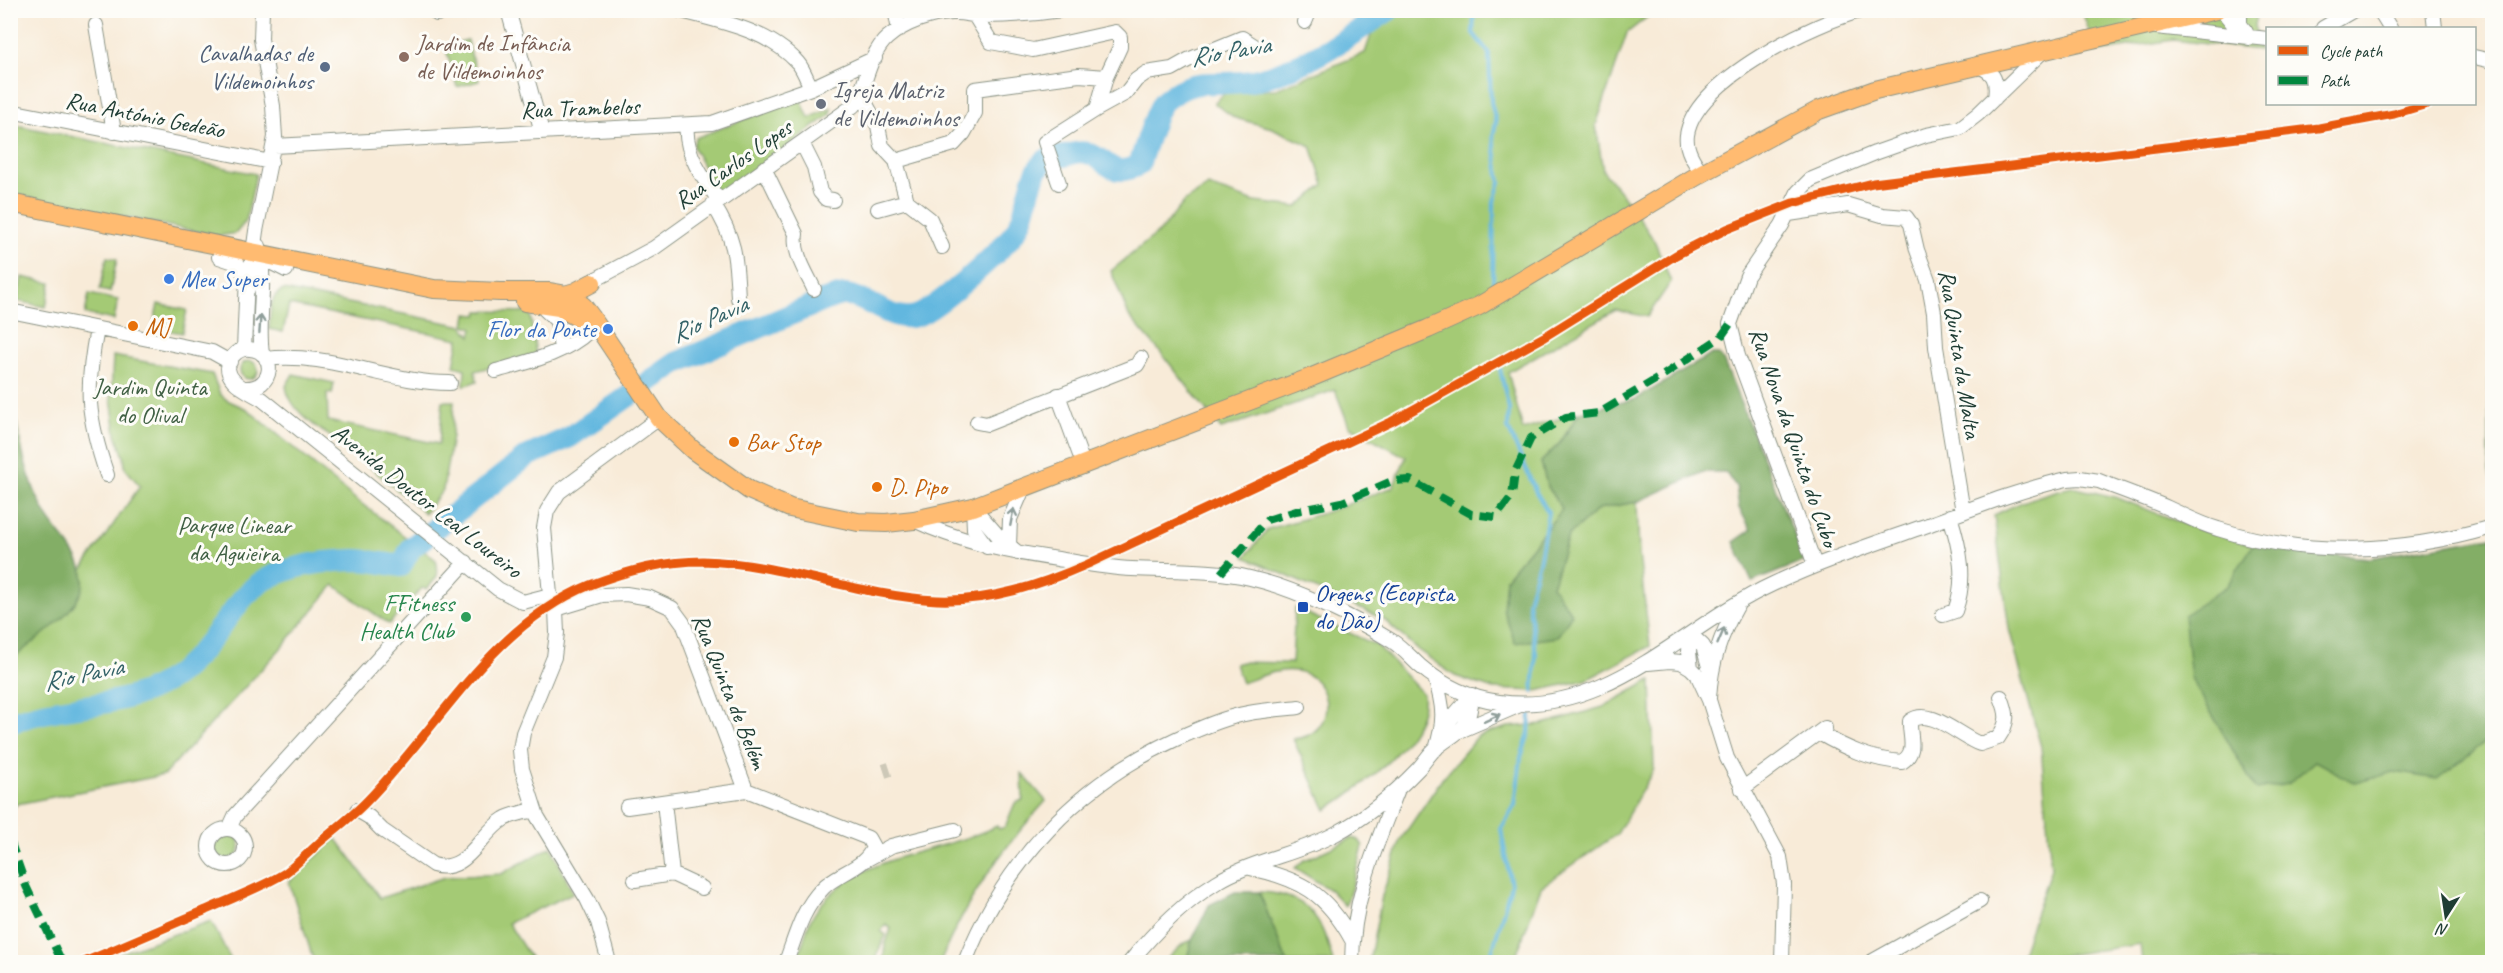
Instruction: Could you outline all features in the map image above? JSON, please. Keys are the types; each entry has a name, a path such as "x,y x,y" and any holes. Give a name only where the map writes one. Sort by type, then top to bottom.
{"main road":[{"path":"592,283 588,302 623,364 657,414 693,450 721,471 749,490 790,508 858,522 914,520 974,507 1022,490 1312,377 1479,306 1702,173 1819,110 1875,90 1974,65 2154,27 2220,10"},
{"path":"10,203 287,265 434,289 500,292 583,306 612,346"},
{"path":"10,214 220,251"},
{"path":"287,265 437,299 545,298 592,283"},
{"path":"545,298 559,307 585,331 612,346"}],"street":[{"path":"244,349 274,146 275,123 261,39 262,10"},
{"path":"508,10 542,132"},
{"path":"678,10 728,16 783,48 800,65 812,88"},
{"path":"895,10 899,30"},
{"path":"874,58 887,38 931,16 956,12 975,16 1020,15 1061,10"},
{"path":"1702,173 1693,160 1687,135 1699,110 1718,88 1751,62 1807,30 1843,15 1864,10"},
{"path":"2220,10 2218,22 2220,35"},
{"path":"2220,10 2251,39"},
{"path":"2240,10 2240,24 2251,39"},
{"path":"2325,27 2354,10"},
{"path":"2379,10 2389,27"},
{"path":"2433,10 2435,27"},
{"path":"975,16 991,42 1033,50 1115,33 1120,37 1120,47 1106,77 1097,109"},
{"path":"96,25 114,132"},
{"path":"2154,27 2266,39"},
{"path":"1059,183 1045,142 1126,93 1136,80 1146,74 1172,69 1242,38 1256,47"},
{"path":"1789,213 1798,192 1810,180 1897,145 1959,128 2015,80 2044,50"},
{"path":"2476,57 2493,61"},
{"name":"Rua Trambelos","path":"274,146 712,123 812,88 874,58"},
{"name":"Rua Carlos Lopes","path":"592,283 654,248 853,106 874,58"},
{"path":"2007,58 2015,67 2015,80"},
{"path":"1974,65 1986,68 1993,74 1998,85 1995,98"},
{"path":"896,161 954,144 964,133 975,113 975,89 1078,75 1106,77"},
{"path":"860,93 878,126 882,146 896,161 907,201 930,219 942,247"},
{"name":"Rua António Gedeão","path":"10,111 271,162"},
{"path":"687,126 686,139 689,151 728,227 735,252 738,298"},
{"path":"802,143 814,167 820,192 826,199 833,200"},
{"path":"764,168 796,234 798,255 814,289"},
{"path":"878,209 907,201"},
{"name":"Rua Quinta da Malta","path":"1789,213 1848,205 1882,215 1906,218 1911,224 1932,302 1957,514"},
{"name":"Rua Nova da Quinta do Cubo","path":"1789,213 1747,276 1730,324 1738,357 1815,565"},
{"name":"Avenida Doutor Leal Loureiro","path":"256,259 262,277 259,333 266,362 269,394 283,416"},
{"path":"262,294 267,280 287,265"},
{"path":"545,298 559,327 561,349"},
{"path":"10,311 212,352 230,362 244,349 257,350 266,362 267,378 257,387 244,388"},
{"path":"559,327 585,331"},
{"path":"96,329 88,386 89,405 95,442 107,475"},
{"path":"496,371 561,349 585,331"},
{"path":"266,362 302,357 424,382 450,382"},
{"path":"977,422 986,424 1137,365 1141,358"},
{"name":"Avenida Doutor Leal Loureiro","path":"230,362 230,375 238,385 283,416 498,590 518,602 529,602 550,595"},
{"path":"1058,395 1084,466"},
{"path":"609,963 598,922 587,899 535,810 522,770 520,750 523,733 554,657 556,609 550,595 544,528 547,511 559,492 657,414"},
{"path":"914,520 935,530 987,547 1014,549 1128,569 1221,573 1250,578 1282,588 1366,626 1396,644 1435,678 1452,688 1496,702 1521,704 1556,700 1587,693 1618,680 1739,603 1770,585 1815,565 2055,482 2080,478 2099,481 2216,529 2243,537 2347,550 2387,548 2438,541 2493,527"},
{"path":"1014,549 1010,519 1022,490"},
{"path":"974,507 974,529 987,547"},
{"path":"974,507 1014,549"},
{"path":"1943,615 1955,612 1962,585 1957,514"},
{"path":"229,829 235,816 466,562"},
{"name":"Rua Quinta de Belém","path":"556,609 602,595 626,594 651,598 672,608 683,623 746,790 891,846"},
{"path":"1708,700 1711,672 1722,632 1739,603"},
{"path":"1690,634 1691,668"},
{"path":"1690,634 1702,646 1711,672"},
{"path":"1646,664 1680,662 1697,674 1727,758 1780,857 1784,884 1782,963"},
{"path":"1435,678 1444,709 1442,729 1436,749"},
{"path":"1442,729 1472,695"},
{"path":"1462,730 1471,713 1472,695"},
{"path":"1742,789 1822,730 1843,747 1870,756 1902,762 1910,757 1913,748 1910,738 1910,721 1916,716 1935,720 1980,744 1998,738 2007,723 2007,714 2001,697"},
{"path":"1130,963 1173,917 1198,895 1219,881 1249,868 1304,850 1338,833 1386,799 1436,749 1462,730 1521,704"},
{"path":"965,963 986,914 1027,852 1076,803 1103,780 1130,763 1192,731 1248,713 1299,707"},
{"path":"1352,963 1352,940 1361,888 1400,786"},
{"path":"627,807 746,790"},
{"path":"664,802 672,874"},
{"path":"357,810 433,865 448,867 463,860 503,820 535,810"},
{"path":"786,963 799,921 824,886 878,851 955,830"},
{"path":"865,860 872,850 868,838"},
{"path":"1249,868 1285,877 1313,892 1332,907 1352,940"},
{"path":"635,880 672,874 702,888"},
{"path":"1870,963 1980,901"}],"green space":[{"path":"1379,11 1655,11 1627,33 1596,125 1603,171 1630,204 1655,242 1671,282 1647,317 1616,310 1508,372 1523,430 1580,412 1560,443 1541,462 1547,485 1562,510 1506,578 1552,586 1568,536 1598,509 1637,502 1639,554 1650,646 1586,680 1536,691 1493,689 1455,676 1418,650 1383,619 1245,557 1268,529 1324,513 1393,487 1406,457 1349,426 1335,390 1221,429 1129,316 1111,271 1161,230 1185,201 1208,186 1255,202 1297,207 1324,185 1311,146 1272,128 1235,118 1214,103 1225,93 1276,89 1365,53"},
{"path":"2082,11 2258,11 2255,25 2260,50 2173,40 2096,52"},
{"path":"467,40 479,81 457,87 445,46"},
{"path":"800,98 809,118 832,108 831,114 724,193 716,190 693,147 695,138"},
{"path":"11,124 256,174 246,221 236,233 219,236 11,194"},
{"path":"107,257 117,259 110,292 100,290"},
{"path":"22,277 51,283 46,307 17,301"},
{"path":"284,290 463,326 471,336 473,328 465,325 467,314 478,315 479,311 530,312 536,355 475,371 477,381 464,386 465,369 454,366 459,339 289,305 283,332 269,329 273,301 279,292"},
{"path":"89,294 118,300 114,320 85,314"},
{"path":"158,304 187,310 182,333 153,328"},
{"path":"2492,351 2492,482 2489,472 2489,354"},
{"path":"1712,354 1718,354 1723,360 1805,561 1752,582 1734,542 1751,530 1739,508 1736,486 1725,472 1703,472 1637,502 1598,509 1568,536 1552,586 1572,614 1557,637 1515,643 1503,609 1506,578 1562,510 1547,485 1541,462 1560,443 1580,412 1636,399"},
{"name":"Parque Linear da Aguieira","path":"113,356 212,374 220,394 227,400 247,409 354,498 436,560 437,576 426,589 422,588 389,624 334,585 283,646 164,775 17,804 11,810 11,660 40,636 82,588 83,568 140,486 125,468 124,457 116,434 111,398"},
{"path":"245,361 253,361 258,366 256,377 245,379 240,374 240,366"},
{"path":"293,374 334,383 332,394 327,393 328,421 439,444 443,401 454,401 452,436 443,490 425,513 355,455 356,450 324,432 303,416 289,396 286,386"},
{"path":"10,386 22,451 38,499 51,522 78,559 84,580 77,600 61,619 11,660"},
{"path":"2072,487 2118,498 2189,526 2253,545 2295,552 2370,558 2492,537 2492,962 2142,962 2140,944 2019,962 2051,868 2041,747 2009,629 1994,515 2032,498"},
{"path":"2492,537 2492,737 2437,779 2394,772 2355,783 2315,761 2288,784 2256,790 2191,678 2184,615 2227,586 2253,545 2295,552 2370,558"},
{"path":"1295,608 1378,646 1423,694 1422,711 1404,745 1373,776 1326,810 1293,739 1307,736 1318,728 1324,718 1326,707 1319,684 1309,676 1289,670 1242,683 1235,664 1242,662 1292,663"},
{"path":"1651,680 1654,769 1617,834 1541,887 1514,962 1369,962 1382,896 1401,839 1442,779 1478,736 1508,727 1543,724 1603,707"},
{"path":"1022,773 1046,801 986,877 961,918 940,962 883,962 885,945 891,929 886,924 881,931 886,935 877,954 878,962 796,962 811,919 827,897 847,881 870,868 895,859 973,836 997,826 999,829 1005,827 1015,803 1023,800"},
{"path":"227,833 236,837 240,846 236,855 227,859 218,855 214,846 218,837"},
{"path":"336,838 380,898 445,877 501,874 551,847 573,893 508,923 533,962 314,962 289,882"},
{"path":"1352,838 1359,840 1363,846 1345,906 1330,890 1295,868 1303,861"},
{"path":"1235,892 1259,892 1287,962 1186,962 1192,940 1209,905"},
{"path":"1259,892 1290,897 1310,911 1324,932 1333,962 1287,962"},
{"path":"211,921 232,962 96,962"},
{"path":"1192,940 1186,962 1164,962 1183,944"}],"waterway":[{"name":"Rio Pavia","path":"10,723 29,716 126,698 164,683 177,675 199,654 245,596 268,578 282,572 311,564 355,560 401,566 411,548 526,457 570,437 676,363 839,296 856,297 898,316 916,316 926,311 971,276 1012,236 1022,219 1032,182 1040,166 1048,159 1083,152 1117,170 1130,169 1139,165 1161,105 1176,92 1198,84 1242,82 1273,75 1325,51 1389,10"},
{"path":"1468,10 1474,15 1473,33 1489,53 1491,102 1496,122 1493,137 1500,182 1494,201 1493,285"},
{"path":"1500,369 1509,409 1508,428 1536,492 1548,512 1540,558 1528,601 1536,654 1533,692"},
{"path":"1489,962 1511,885 1501,829 1515,805 1521,757 1529,733 1530,715"}],"tunnel":[{"path":"884,771 890,769"}],"marked path":[{"path":"1221,573 1267,520 1296,511 1342,502 1392,481 1410,480 1471,514 1496,517 1512,496 1515,472 1531,438 1566,417 1599,413 1662,376 1721,337 1730,324"},
{"path":"10,840 26,886 62,962"}],"cycle path":[{"path":"84,962 246,893 285,873 364,804 494,653 523,626 555,603 590,585 632,571 660,565 703,561 762,567 878,592 937,600 976,598 1014,591 1088,564 1391,422 1544,337 1676,255 1727,229 1793,203 1873,183 2319,128 2394,114 2424,105"}],"place":[{"name":"Jardim de Infância de Vildemoinhos","path":"404,57"},
{"name":"Cavalhadas de Vildemoinhos","path":"325,67"},
{"name":"Igreja Matriz de Vildemoinhos","path":"821,104"},
{"name":"Meu Super","path":"169,279"},
{"name":"MJ","path":"133,326"},
{"name":"Flor da Ponte","path":"608,329"},
{"name":"Bar Stop","path":"734,442"},
{"name":"D. Pipo","path":"877,487"},
{"name":"Orgens (Ecopista do Dão)","path":"1303,607"},
{"name":"FFitness Health Club","path":"466,617"}],"park label":[{"name":"Jardim Quinta do Olival","path":"150,401"}]}
